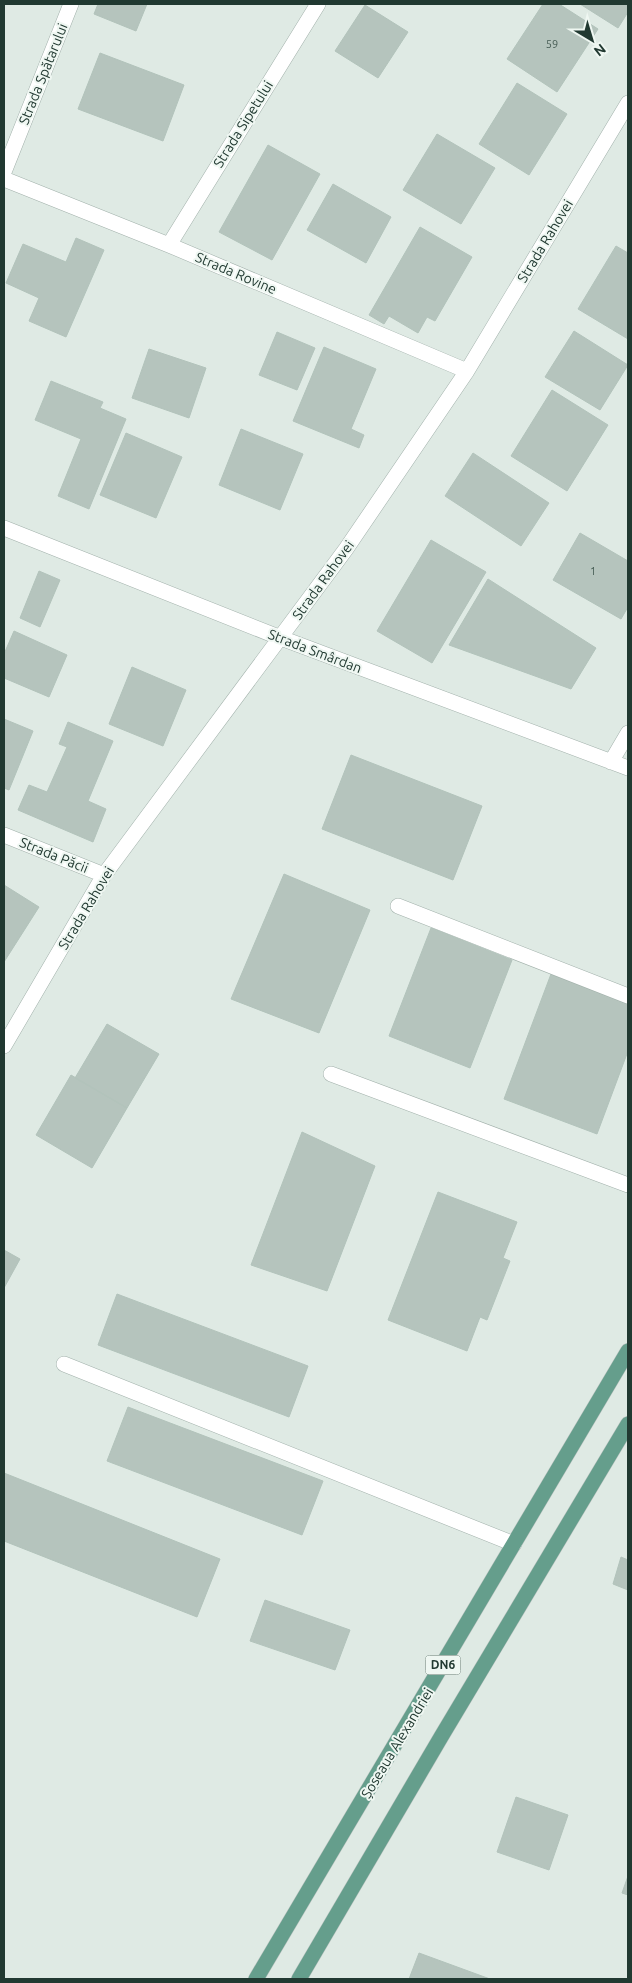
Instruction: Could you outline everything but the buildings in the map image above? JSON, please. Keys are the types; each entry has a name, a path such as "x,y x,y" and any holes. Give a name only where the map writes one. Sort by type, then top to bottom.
{"main road":[{"name":"Șoseaua Alexandriei","path":"256,1979 628,1351"},
{"name":"DN6","path":"299,1979 628,1424"}],"street":[{"name":"Strada Spătarului","path":"4,172 71,4"},
{"name":"Strada Sipetului","path":"169,245 318,4"},
{"name":"Strada Rahovei","path":"4,1046 104,875 346,549 467,371 628,103"},
{"name":"Strada Rovine","path":"4,179 169,245 467,371"},
{"name":"Strada Smârdan","path":"4,528 280,638 628,768"},
{"path":"611,762 628,733"},
{"name":"Strada Păcii","path":"4,835 104,875"},
{"path":"398,906 628,996"},
{"path":"331,1074 628,1185"},
{"path":"64,1364 514,1544"}]}
